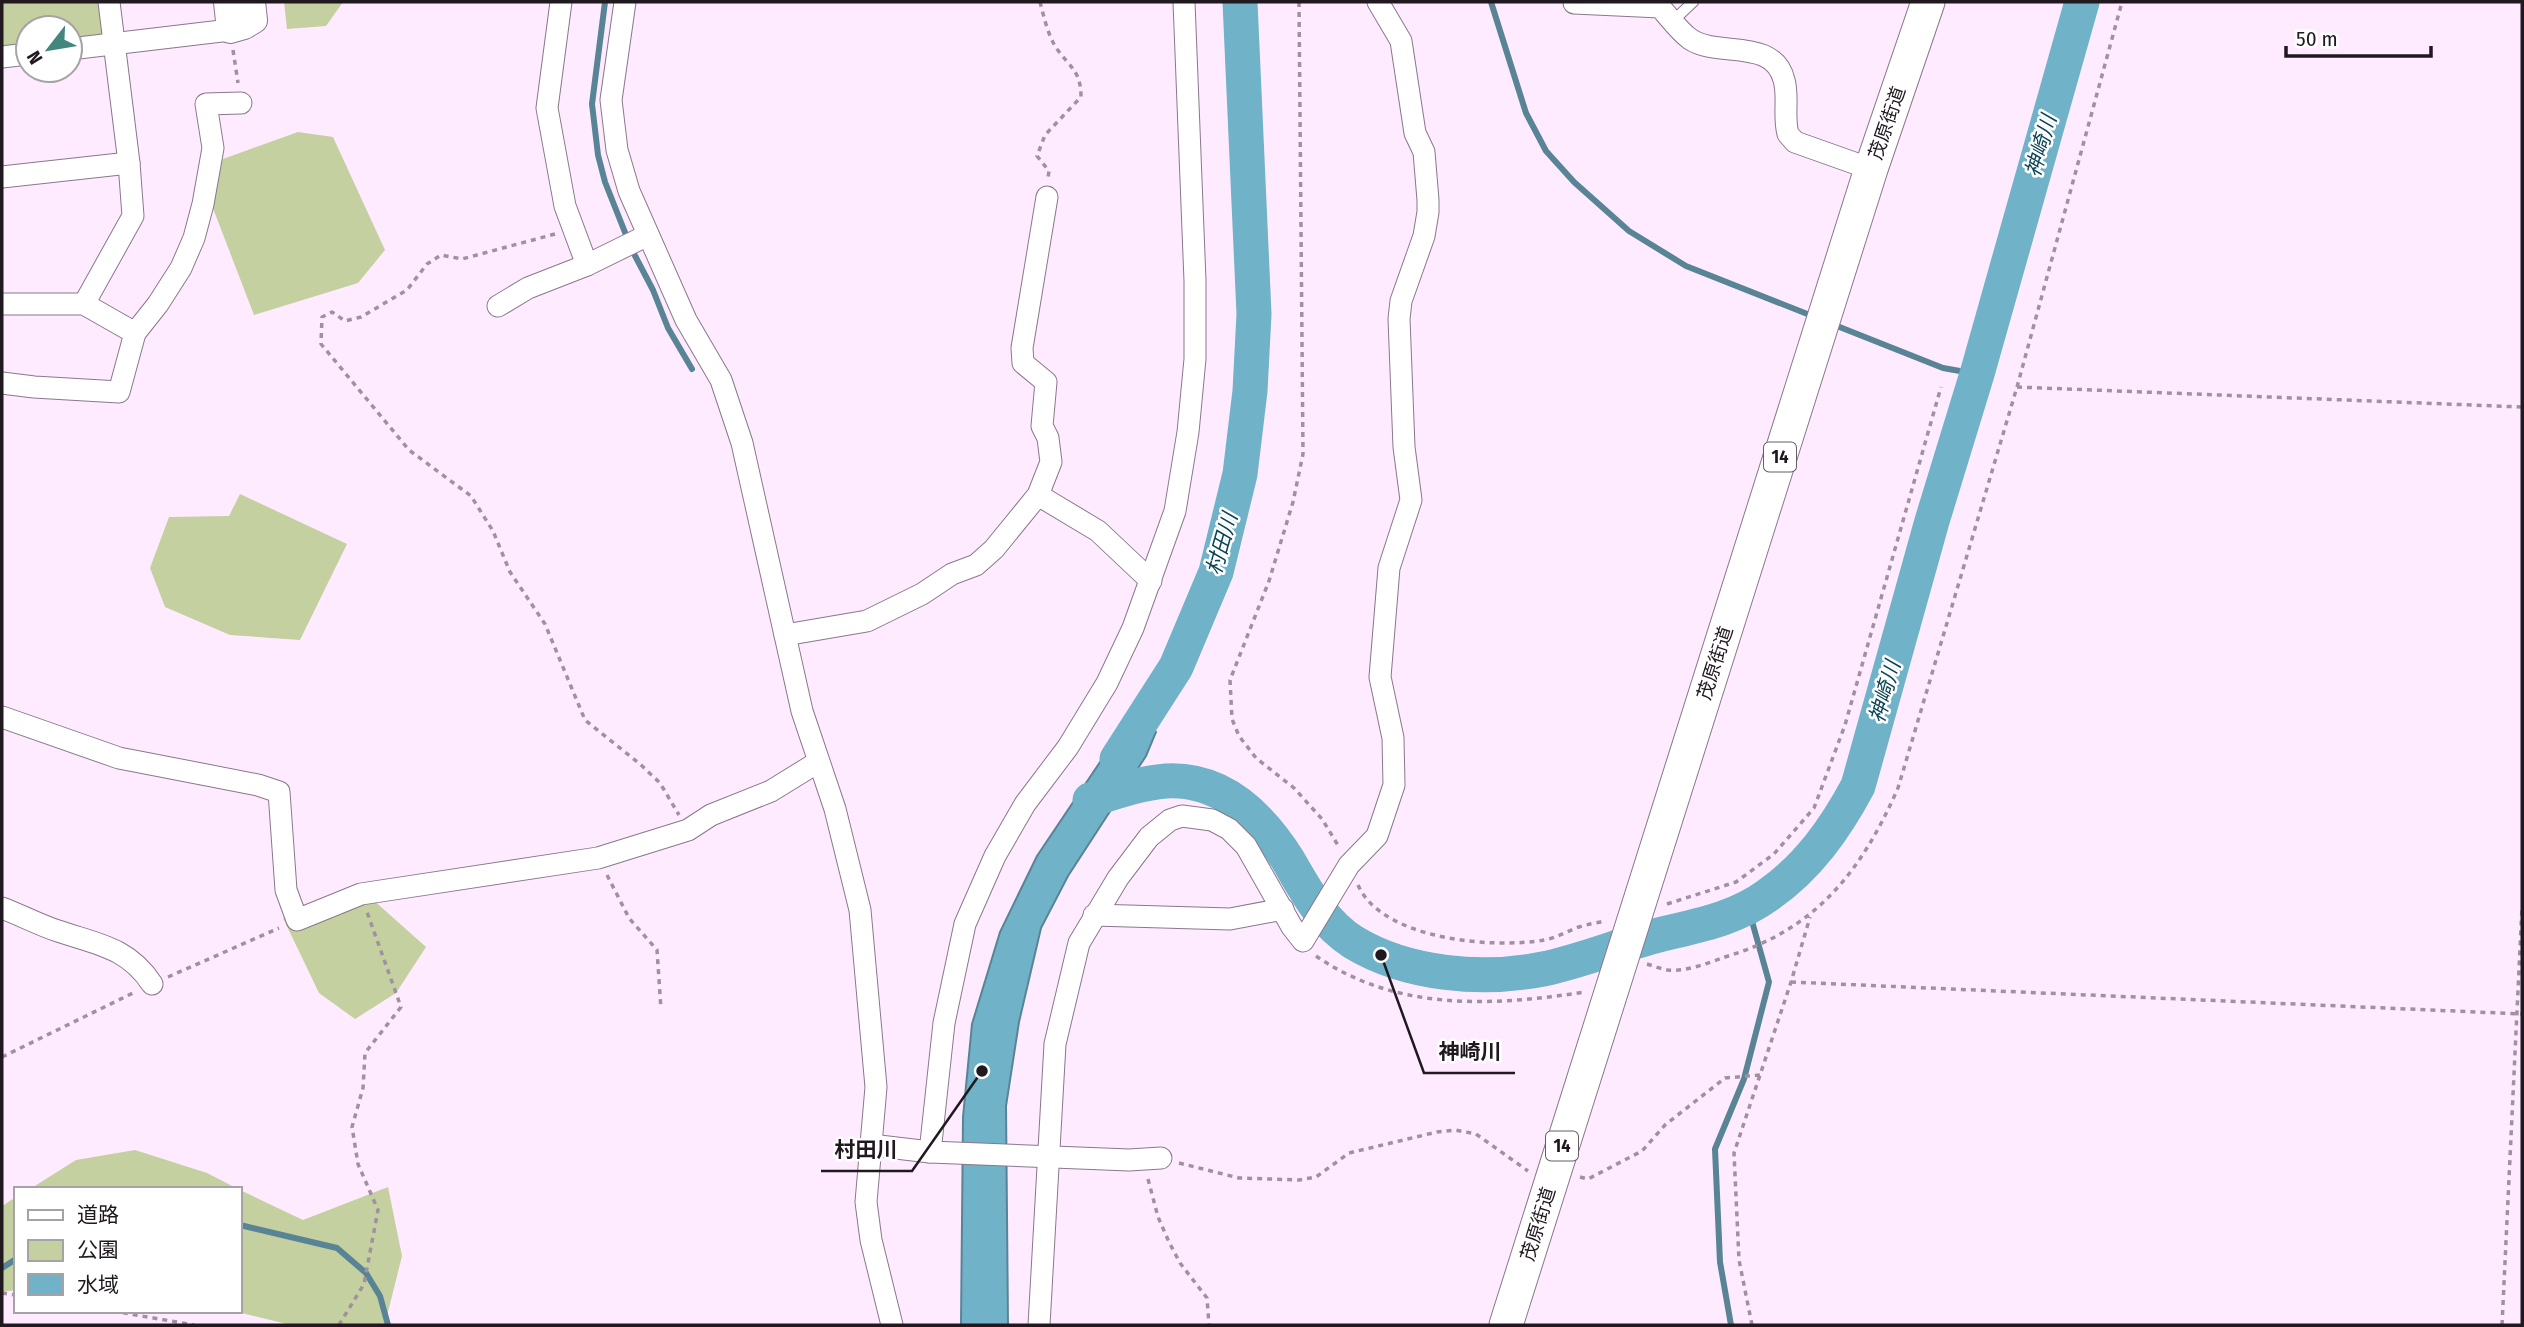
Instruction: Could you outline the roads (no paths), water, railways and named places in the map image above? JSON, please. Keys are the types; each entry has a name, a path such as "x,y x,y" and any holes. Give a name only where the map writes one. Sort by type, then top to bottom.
{"main road":[{"name":"茂原街道","path":"1506,1325 1871,169 1928,2"}],"street":[{"path":"84,304 133,216 109,2"},
{"path":"227,2 230,30"},
{"path":"84,47 230,30 254,20 252,2"},
{"path":"561,2 547,108 565,206 587,265"},
{"path":"625,2 611,100 617,150 629,191 686,320 721,380 743,443 802,711 835,809 860,911 876,1087 866,1202 871,1240 892,1325"},
{"path":"930,1152 944,1023 965,924 995,856 1025,804 1068,747 1107,683 1133,628 1175,511 1188,432 1195,359 1195,281 1184,2"},
{"path":"1039,1325 1055,1044 1079,943 1118,878 1149,837 1170,820 1182,816 1212,820 1229,829 1246,846 1303,941 1349,864 1377,836 1394,785 1393,738 1380,677 1389,568 1411,499 1404,447 1399,319 1401,301 1423,236 1428,212 1424,152 1415,133 1401,41 1378,2"},
{"path":"1574,3 1660,7 1690,39 1709,47 1755,52 1771,60 1784,80 1788,134 1795,142 1871,169"},
{"path":"2,383 119,392 135,333 181,268 194,238 213,148 206,104 241,103"},
{"path":"2,177 129,163"},
{"path":"785,635 867,621 922,594 952,574 976,565 994,549 1038,495 1051,462 1048,438 1042,426 1046,382 1023,363 1022,348 1046,197"},
{"path":"498,306 528,288 587,265 648,235"},
{"path":"2,304 84,304 135,333"},
{"path":"1038,495 1098,531 1151,581"},
{"path":"2,717 119,758 258,785 279,792 286,890 297,920 361,894 598,858 688,830 711,815 772,792 818,762"},
{"path":"2,908 56,931 112,949 143,970 152,984"},
{"path":"1094,915 1230,919 1283,909"},
{"path":"871,1145 930,1152 1160,1158"}],"lane":[{"path":"1673,21 1693,2"}],"water":[{"path":"1135,710 1156,732 1146,756 1068,876 1041,928 1019,1022 1006,1106 1008,1325 961,1325 963,1117 972,1024 1000,932 1037,856"}],"waterway":[{"path":"605,2 592,104 598,155 605,182 632,250 653,290 668,328 692,369"},
{"name":"村田川","path":"1117,759 1176,667 1216,572 1240,474 1250,391 1254,314 1240,2"},
{"path":"1491,2 1526,113 1546,151 1574,182 1629,231 1686,266 1815,317"},
{"name":"神崎川","path":"1090,800 1137,786 1166,781 1205,786 1222,793 1238,803 1265,829 1316,905 1342,934 1374,953 1397,962 1446,972 1520,973 1557,966 1728,916 1755,904 1782,884 1819,846 1858,786 2082,2"},
{"path":"1832,324 1943,368 1977,374"},
{"path":"1731,1325 1720,1262 1715,1149 1744,1079 1769,982 1748,907"},
{"path":"242,1225 337,1248 366,1273 380,1296 388,1325"},
{"path":"2,1268 14,1260"}],"place":[{"name":"神崎川","path":"1381,955"},
{"name":"村田川","path":"982,1071"}]}
